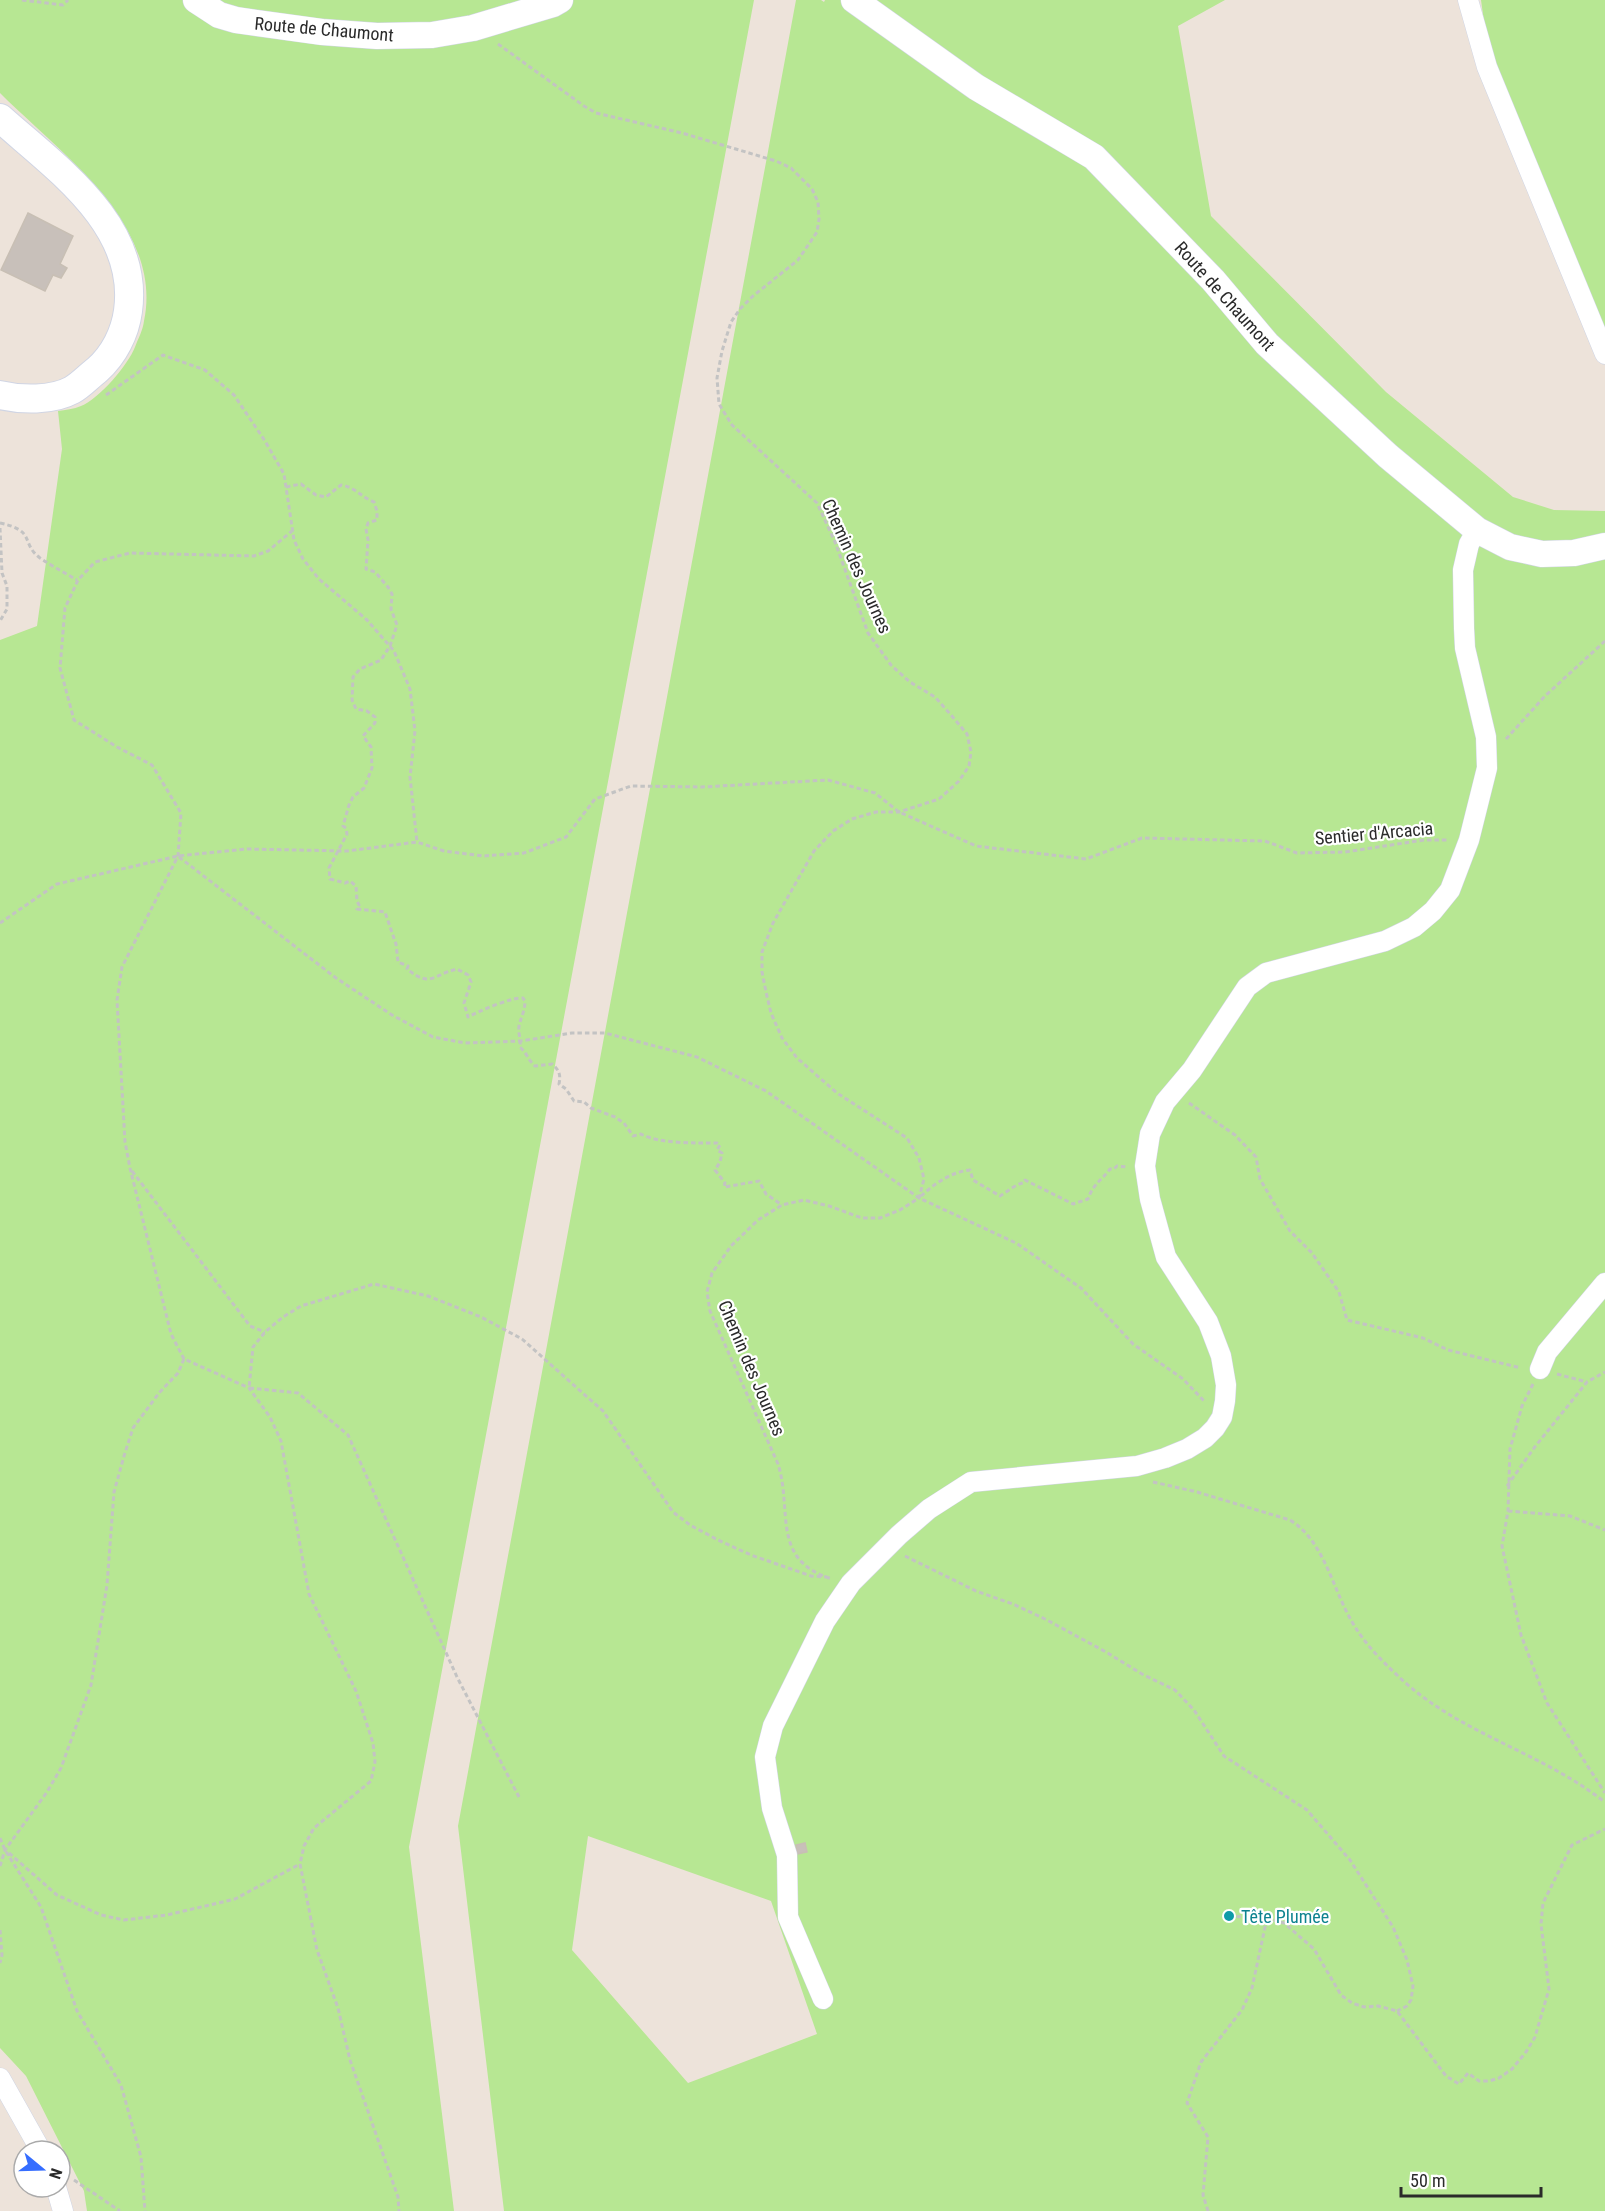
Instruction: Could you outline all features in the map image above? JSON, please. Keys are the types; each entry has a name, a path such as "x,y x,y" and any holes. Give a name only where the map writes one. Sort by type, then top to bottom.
{"main road":[{"path":"0,118 75,185 105,222 124,258 130,299 127,318 113,351 100,367 73,389 50,396 27,399 0,395"}],"street":[{"name":"Route de Chaumont","path":"196,0 219,15 236,20 322,32 377,36 432,36 473,28 560,0"},
{"name":"Route de Chaumont","path":"854,0 976,87 1094,157 1213,280 1267,344 1388,456 1477,530 1510,548 1542,554 1574,553 1605,546"},
{"path":"1468,0 1487,67 1605,354"},
{"path":"823,1999 788,1917 787,1855 772,1808 765,1757 778,1712 825,1621 851,1583 929,1509 971,1482 1137,1466 1165,1458 1205,1438 1222,1417 1226,1385 1221,1356 1208,1322 1166,1257 1149,1199 1146,1161 1150,1134 1165,1102 1192,1070 1247,987 1266,973 1385,941 1414,927 1433,911 1450,890 1469,840 1487,768 1486,737 1465,648 1464,628 1463,570 1469,544 1477,530"},
{"path":"1540,1369 1548,1352 1605,1283"},
{"path":"0,2078 34,2139"}],"path":[{"path":"22,0 63,4 68,0"},
{"name":"Chemin des Journes","path":"473,28 584,106 596,112 682,133 776,161 791,168 812,189 818,202 817,232 798,260 753,296 731,322 717,378 719,404 732,425 817,503 835,542 868,633 891,665 910,682 935,697 967,734 971,752 969,766 959,781 939,799 899,812 876,812 852,819 833,831 814,850 774,923 762,952 762,972 771,1013 782,1038 797,1058 837,1093 906,1138 919,1158 924,1179 919,1198 900,1210 880,1218 862,1218 804,1200 782,1205 758,1220 731,1246 712,1273 707,1292 710,1311 778,1464 783,1481 787,1538 801,1562 828,1578 851,1583"},
{"path":"100,399 163,355 205,370 234,394 284,474 294,540 303,559 319,579 368,620 390,646 410,689 415,730 410,777 417,842"},
{"path":"286,487 300,484 316,495 326,497 341,485 354,487 361,495 374,502 378,516 377,520 368,523 366,529 368,540 365,566 376,573 392,594 391,609 397,625 390,646 381,660 360,669 353,677 352,700 356,709 368,711 375,717 375,723 363,736 371,747 372,768 364,788 353,797 349,805 344,826 347,834 329,868 330,879 345,884 350,882 356,886 359,905 357,909 385,912 387,924 390,924 396,944 398,962 408,966 406,969 418,978 424,980 458,969 468,975 471,982 464,1004 468,1017 514,998 523,998 525,1007 518,1029 520,1047 535,1066 552,1064 558,1069 559,1084 565,1087 574,1101 584,1102 591,1108 615,1117 624,1123 633,1136 641,1134 688,1144 717,1143 720,1145 717,1150 722,1153 722,1156 715,1170 725,1184 724,1187 759,1181 766,1194 782,1205"},
{"path":"0,523 14,526 25,533 38,556 78,580"},
{"path":"0,528 2,573 7,586 7,609 0,621"},
{"path":"292,531 268,551 254,556 130,553 95,562 78,580 65,608 60,668 74,720 117,747 152,765 181,813 178,856 122,967 117,1000 124,1130 130,1168 171,1334 184,1359 249,1388 298,1393 348,1435 457,1677 519,1797"},
{"path":"1499,746 1545,696 1605,641"},
{"path":"0,923 57,884 178,856 247,849 339,851 417,842 444,851 483,856 524,853 566,837 595,799 631,786 702,787 828,780 874,793 899,812"},
{"name":"Sentier d'Arcacia","path":"899,812 976,846 1086,859 1142,838 1265,841 1298,853 1345,852 1424,840 1469,840"},
{"path":"178,856 336,978 392,1016 433,1037 465,1043 521,1041 572,1033 604,1033 697,1057 766,1091 919,1198 1016,1243 1081,1288 1133,1344 1183,1379 1222,1417"},
{"path":"1173,1093 1234,1135 1256,1158 1260,1179 1290,1231 1312,1253 1340,1292 1347,1320 1423,1338 1448,1350 1505,1365 1540,1369 1587,1382"},
{"path":"919,1198 933,1185 962,1171 970,1170 973,1180 1000,1196 1013,1190 1025,1180 1073,1204 1088,1199 1100,1177 1106,1175 1110,1169 1117,1166 1128,1167 1146,1161"},
{"path":"130,1168 250,1326 266,1332"},
{"path":"399,2211 398,2197 350,2060 338,2008 317,1950 300,1864 304,1846 314,1828 371,1781 375,1762 373,1743 356,1691 309,1594 281,1442 270,1417 249,1388 253,1347 283,1317 301,1306 374,1284 428,1296 481,1317 522,1339 603,1411 673,1512 690,1525 751,1555 811,1576 828,1578"},
{"path":"0,1866 5,1850 47,1792 61,1768 92,1685 107,1585 114,1492 124,1456 133,1428 159,1393 178,1373 184,1359"},
{"path":"1540,1369 1522,1406 1510,1449 1507,1486 1508,1511 1502,1546 1521,1635 1547,1702 1605,1793"},
{"path":"1507,1486 1587,1382 1605,1372"},
{"path":"1148,1480 1290,1520 1301,1527 1322,1558 1351,1620 1372,1651 1401,1679 1445,1714 1572,1779 1605,1802"},
{"path":"1508,1511 1570,1515 1605,1530"},
{"path":"899,1535 906,1557 976,1591 1045,1618 1142,1674 1175,1690 1194,1710 1224,1756 1307,1810 1350,1860 1393,1927 1407,1959 1413,1986 1411,2000 1407,2006 1397,2011"},
{"path":"1229,1916 1267,1917 1284,1923 1314,1949 1341,1995 1352,2003 1365,2007 1378,2006 1397,2011 1446,2076 1460,2084 1468,2073 1479,2080 1489,2081 1499,2078 1512,2069 1535,2037 1549,1989 1540,1924 1543,1903 1572,1845 1605,1829"},
{"path":"0,1838 5,1850 41,1907 77,2011 121,2085 141,2157 145,2211"},
{"path":"5,1850 57,1895 102,1915 124,1920 167,1915 235,1899 300,1864"},
{"path":"1208,2211 1203,2195 1208,2137 1187,2103 1201,2062 1242,2010 1252,1988 1267,1917"},
{"path":"0,1930 2,1955 0,1963"},
{"path":"72,2187 120,2211"}],"green space":[{"path":"0,0 754,0 409,1847 454,2211 87,2211 84,2191 72,2167 72,2139 58,2139 26,2076 0,2048 0,640 37,626 62,449 58,411 75,408 88,402 112,381 126,363 143,328 146,286 138,253 123,222 76,166 0,93"},
{"path":"796,0 824,2 825,0 1225,0 1178,26 1211,216 1386,392 1513,497 1554,510 1605,511 1605,2211 504,2211 458,1826","holes":["588,1836 771,1901 817,2034 688,2083 572,1950"]},
{"path":"1481,0 1605,0 1605,328 1490,65"}],"building":[{"path":"28,213 73,236 60,264 67,268 61,278 53,275 45,291 1,270"},
{"path":"805,1843 807,1852 797,1854 796,1845"}],"place":[{"name":"Tête Plumée","path":"1229,1916"}]}
